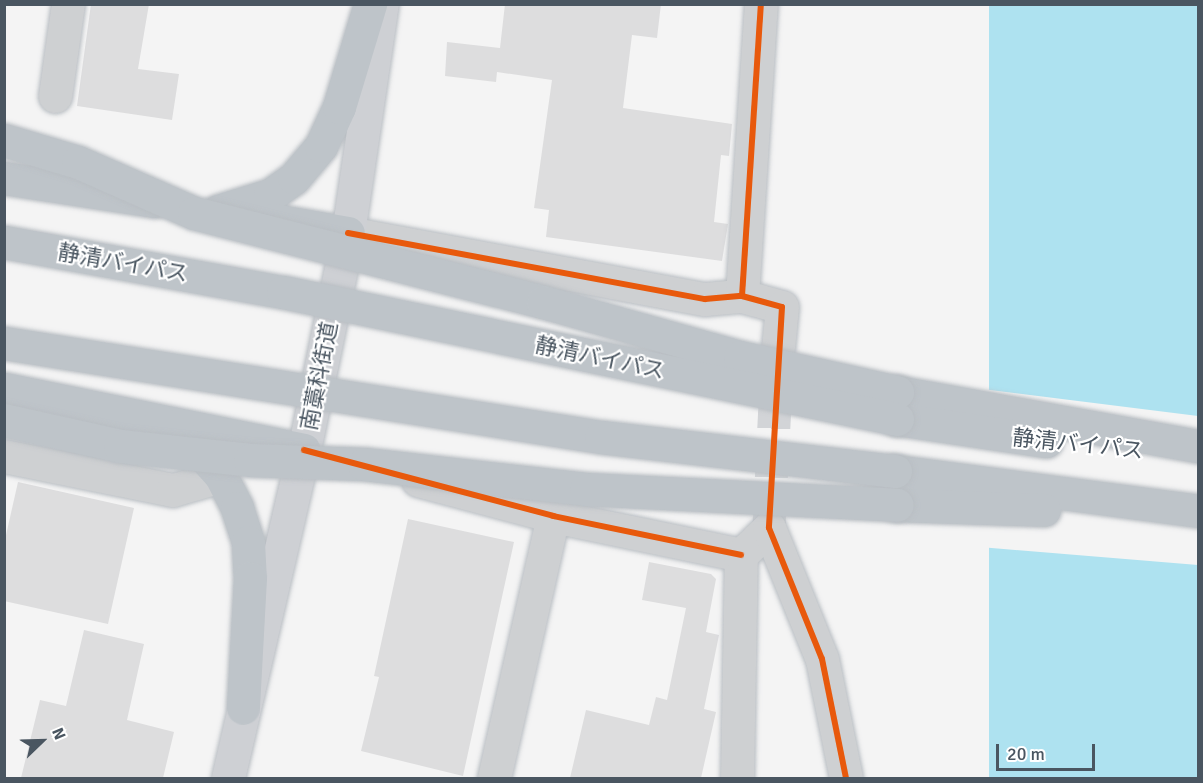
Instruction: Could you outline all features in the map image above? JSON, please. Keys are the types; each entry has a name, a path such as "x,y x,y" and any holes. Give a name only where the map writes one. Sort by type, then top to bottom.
{"highway":[{"path":"218,211 270,195 294,178 321,146 339,107 370,4"},
{"path":"4,140 78,162 194,213 543,302 740,357 897,392 1198,446"},
{"path":"4,178 348,233"},
{"name":"静清バイパス","path":"4,242 283,292 897,419 1041,440 1198,454"},
{"path":"4,343 601,437 1198,513"},
{"path":"4,389 304,450"},
{"path":"4,420 120,446 250,460 364,464 586,489 897,505 1198,513"},
{"path":"160,422 195,447 221,476 237,508 248,542 250,578 243,708"}],"main road":[{"name":"南藁科街道","path":"228,778 304,450 348,233 382,4"}],"street":[{"path":"55,96 68,4"},
{"path":"742,296 761,4"},
{"path":"348,233 705,299 742,296 782,307 778,348"},
{"path":"304,450 553,516 741,555"},
{"path":"4,456 173,490 221,476"},
{"path":"494,778 553,516"},
{"path":"737,778 741,555 769,528 822,659 846,778"}],"water":[{"path":"989,5 1198,5 1198,778 989,778"}],"pier":[{"path":"982,389 1198,416 1198,565 980,547"}],"building":[{"path":"91,4 149,4 138,69 179,74 172,120 77,106"},
{"path":"505,4 661,4 657,38 632,35 623,108 732,124 729,156 721,155 714,222 728,224 722,261 546,237 549,210 534,208 552,80 497,72 496,82 445,76 447,42 500,48"},
{"path":"18,482 134,508 108,624 4,601 4,544"},
{"path":"408,519 514,542 463,776 361,751 379,677 374,676"},
{"path":"649,562 711,574 716,579 706,632 719,635 704,709 716,712 701,778 570,778 586,710 649,725 656,697 667,700 686,608 642,600"},
{"path":"84,630 144,644 127,720 174,732 163,778 21,778 40,700 66,706"}],"tunnel":[{"path":"769,526 777,365"}],"cycle path":[{"path":"742,296 761,4"},
{"path":"348,233 705,299 742,296 782,307 769,528 822,659 846,778"},
{"path":"304,450 553,516 741,555"}]}
